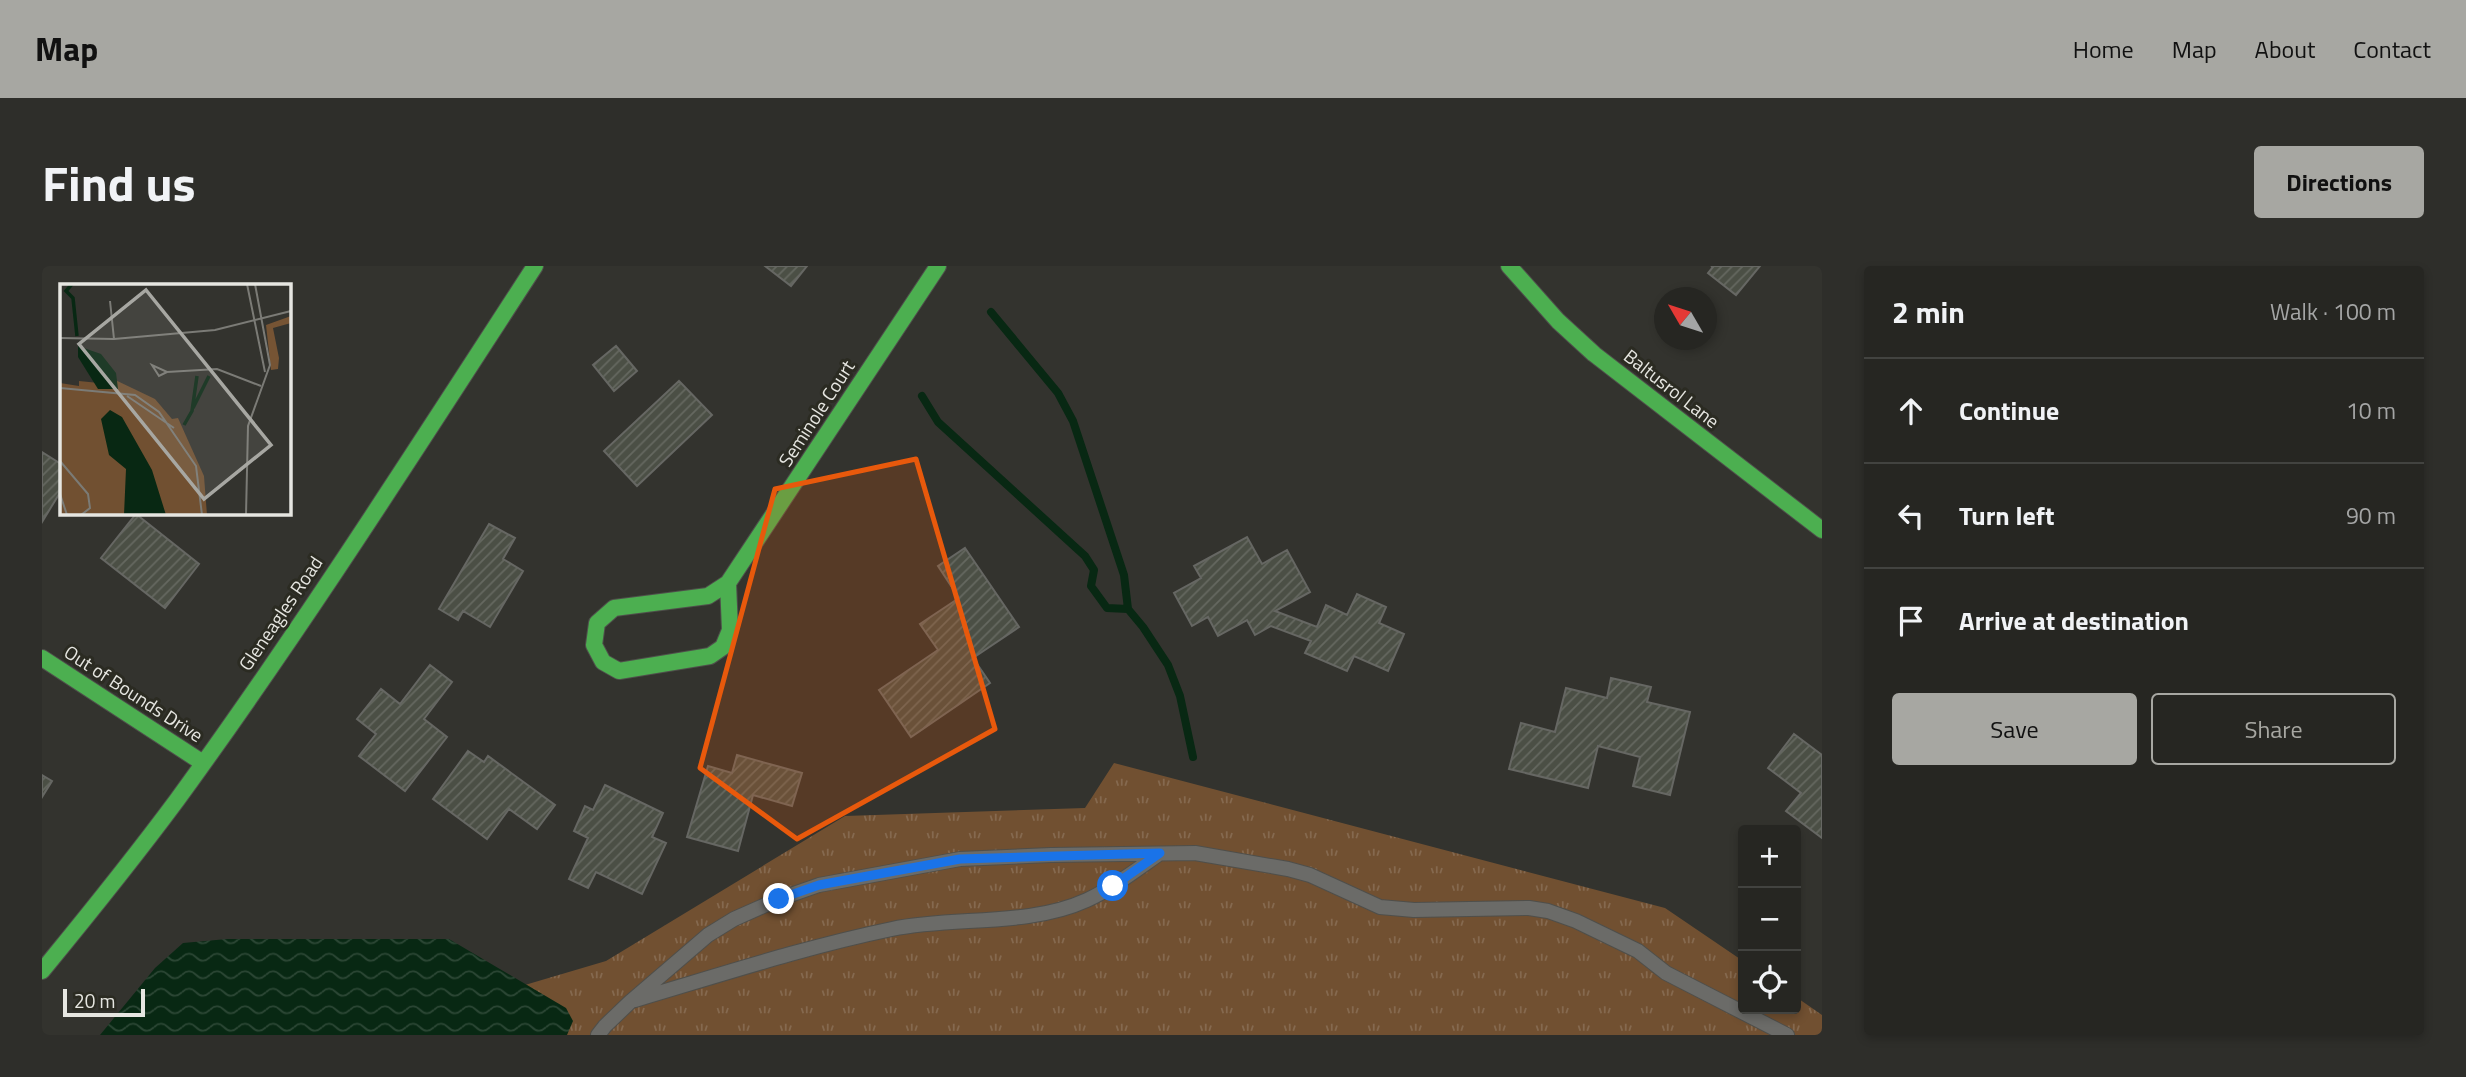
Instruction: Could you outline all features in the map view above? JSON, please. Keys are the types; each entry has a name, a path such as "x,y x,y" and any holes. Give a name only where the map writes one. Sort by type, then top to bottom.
{"street":[{"name":"Gleneagles Road","path":"42,971 98,903 203,763 362,530 535,266"},
{"name":"Seminole Court","path":"729,583 938,266"},
{"name":"Baltusrol Lane","path":"1510,266 1558,321 1594,355 1822,530"},
{"path":"729,583 730,630 723,647 710,656 619,671 603,662 594,645 597,624 614,608 708,596 729,583"},
{"name":"Out of Bounds Drive","path":"42,658 203,763"}],"lane":[{"path":"630,1002 850,938 897,928 998,919 1055,910 1086,901 1113,886 1160,853"},
{"path":"598,1035 630,1002 708,935 734,919 819,885 960,859 1195,853 1310,875 1380,906 1414,910 1528,908 1548,911 1576,921 1638,951 1666,973 1787,1035"}],"highlighted area":[{"path":"916,459 995,729 797,839 700,768 775,489"}],"green space":[{"path":"1114,763 1665,908 1738,958 1738,1014 1801,1014 1801,1000 1822,1015 1822,1035 430,1035 433,1012 606,961 845,816 1085,808"}],"water":[{"path":"227,939 449,939 566,1008 573,1021 567,1035 100,1035 155,968 183,943"}],"building":[{"path":"765,266 807,266 791,286"},
{"path":"1711,266 1760,266 1736,295 1708,273 1713,267"},
{"path":"616,346 637,371 614,391 593,365"},
{"path":"679,381 712,415 637,486 604,451"},
{"path":"42,452 60,463 60,493 42,522"},
{"path":"136,514 199,564 165,608 101,558"},
{"path":"489,524 515,538 503,559 523,571 490,627 463,611 458,620 439,609"},
{"path":"1247,537 1262,564 1287,550 1310,592 1275,611 1317,627 1326,605 1347,615 1357,594 1386,607 1379,623 1404,634 1388,671 1354,656 1347,671 1305,653 1311,641 1271,626 1255,635 1247,620 1218,636 1208,617 1192,626 1174,593 1201,578 1194,566"},
{"path":"965,548 1019,627 973,658 990,683 911,737 879,690 938,650 920,624 959,598 938,566"},
{"path":"430,665 452,682 424,719 447,737 405,791 359,756 376,734 357,719 381,689 400,704"},
{"path":"1611,678 1651,687 1647,702 1690,712 1670,795 1633,786 1640,757 1598,746 1588,788 1509,769 1521,723 1555,732 1566,688 1607,698"},
{"path":"1794,734 1822,755 1822,838 1786,811 1801,793 1768,768"},
{"path":"468,751 484,762 488,756 555,805 537,829 509,809 487,839 433,799"},
{"path":"737,755 802,773 792,806 753,795 738,851 687,837 708,766 732,773"},
{"path":"42,775 52,781 42,797"},
{"path":"605,785 663,813 652,837 666,843 642,894 596,872 588,888 569,879 588,838 574,831 585,806 593,810"}],"waterway":[{"path":"991,312 1058,393 1073,421 1124,575 1128,609 1168,665 1180,696 1193,757"},
{"path":"922,396 938,422 1085,556 1094,570 1091,586 1107,608 1128,609"}],"traffic: fast":[{"path":"42,971 94,908 224,735 359,536 535,266"},
{"path":"728,583 730,630 723,647 710,656 619,671 603,662 594,645 597,623 614,608 708,596 728,583 938,266"},
{"path":"1509,266 1558,321 1594,354 1822,530"},
{"path":"42,658 203,763"}],"route":[{"path":"779,899 819,885 960,859 1160,853 1113,886"}]}
